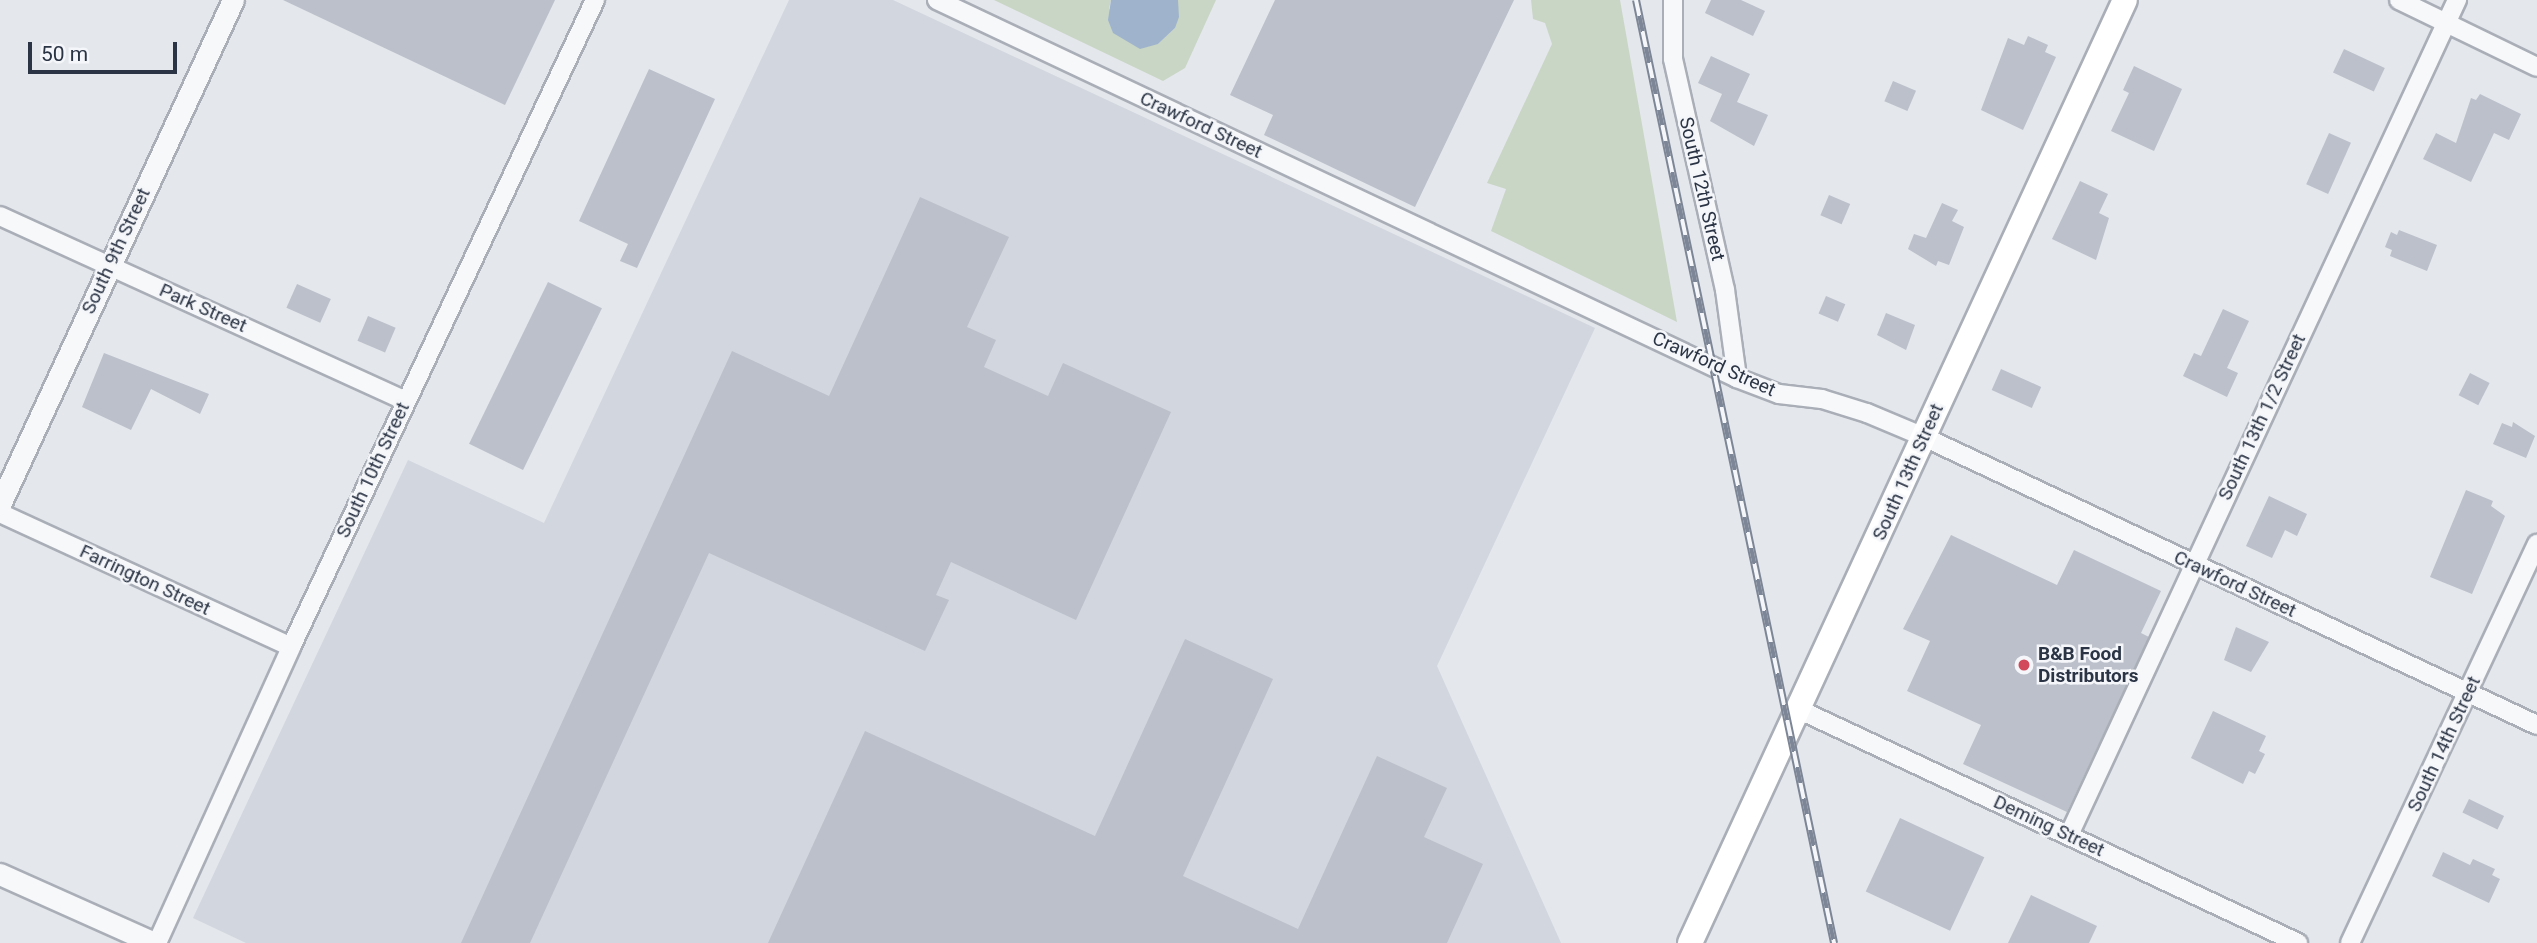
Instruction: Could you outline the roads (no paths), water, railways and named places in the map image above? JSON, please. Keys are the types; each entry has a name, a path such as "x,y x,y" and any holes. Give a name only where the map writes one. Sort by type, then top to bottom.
{"main road":[{"name":"South 13th Street","path":"1690,943 1800,710 2125,0"}],"street":[{"name":"South 9th Street","path":"0,503 233,0"},
{"name":"South 10th Street","path":"155,943 291,646 595,0"},
{"name":"Crawford Street","path":"937,0 1737,378 1779,394 1822,399 1867,413 1924,437 2537,725"},
{"name":"South 12th Street","path":"1673,0 1673,59 1725,290 1737,378"},
{"path":"2399,0 2537,67"},
{"name":"South 13th 1/2 Street","path":"2069,835 2457,0"},
{"name":"Park Street","path":"0,216 406,401"},
{"name":"Farrington Street","path":"0,513 291,646"},
{"name":"South 14th Street","path":"2350,943 2537,544"},
{"name":"Deming Street","path":"1800,710 2298,943"},
{"path":"0,874 155,943"}],"water":[{"path":"1111,0 1178,0 1179,17 1175,28 1158,44 1140,49 1113,33 1108,20"}],"railway":[{"path":"1636,0 1834,943"}],"place":[{"name":"B&B Food Distributors","path":"2024,665"}]}
